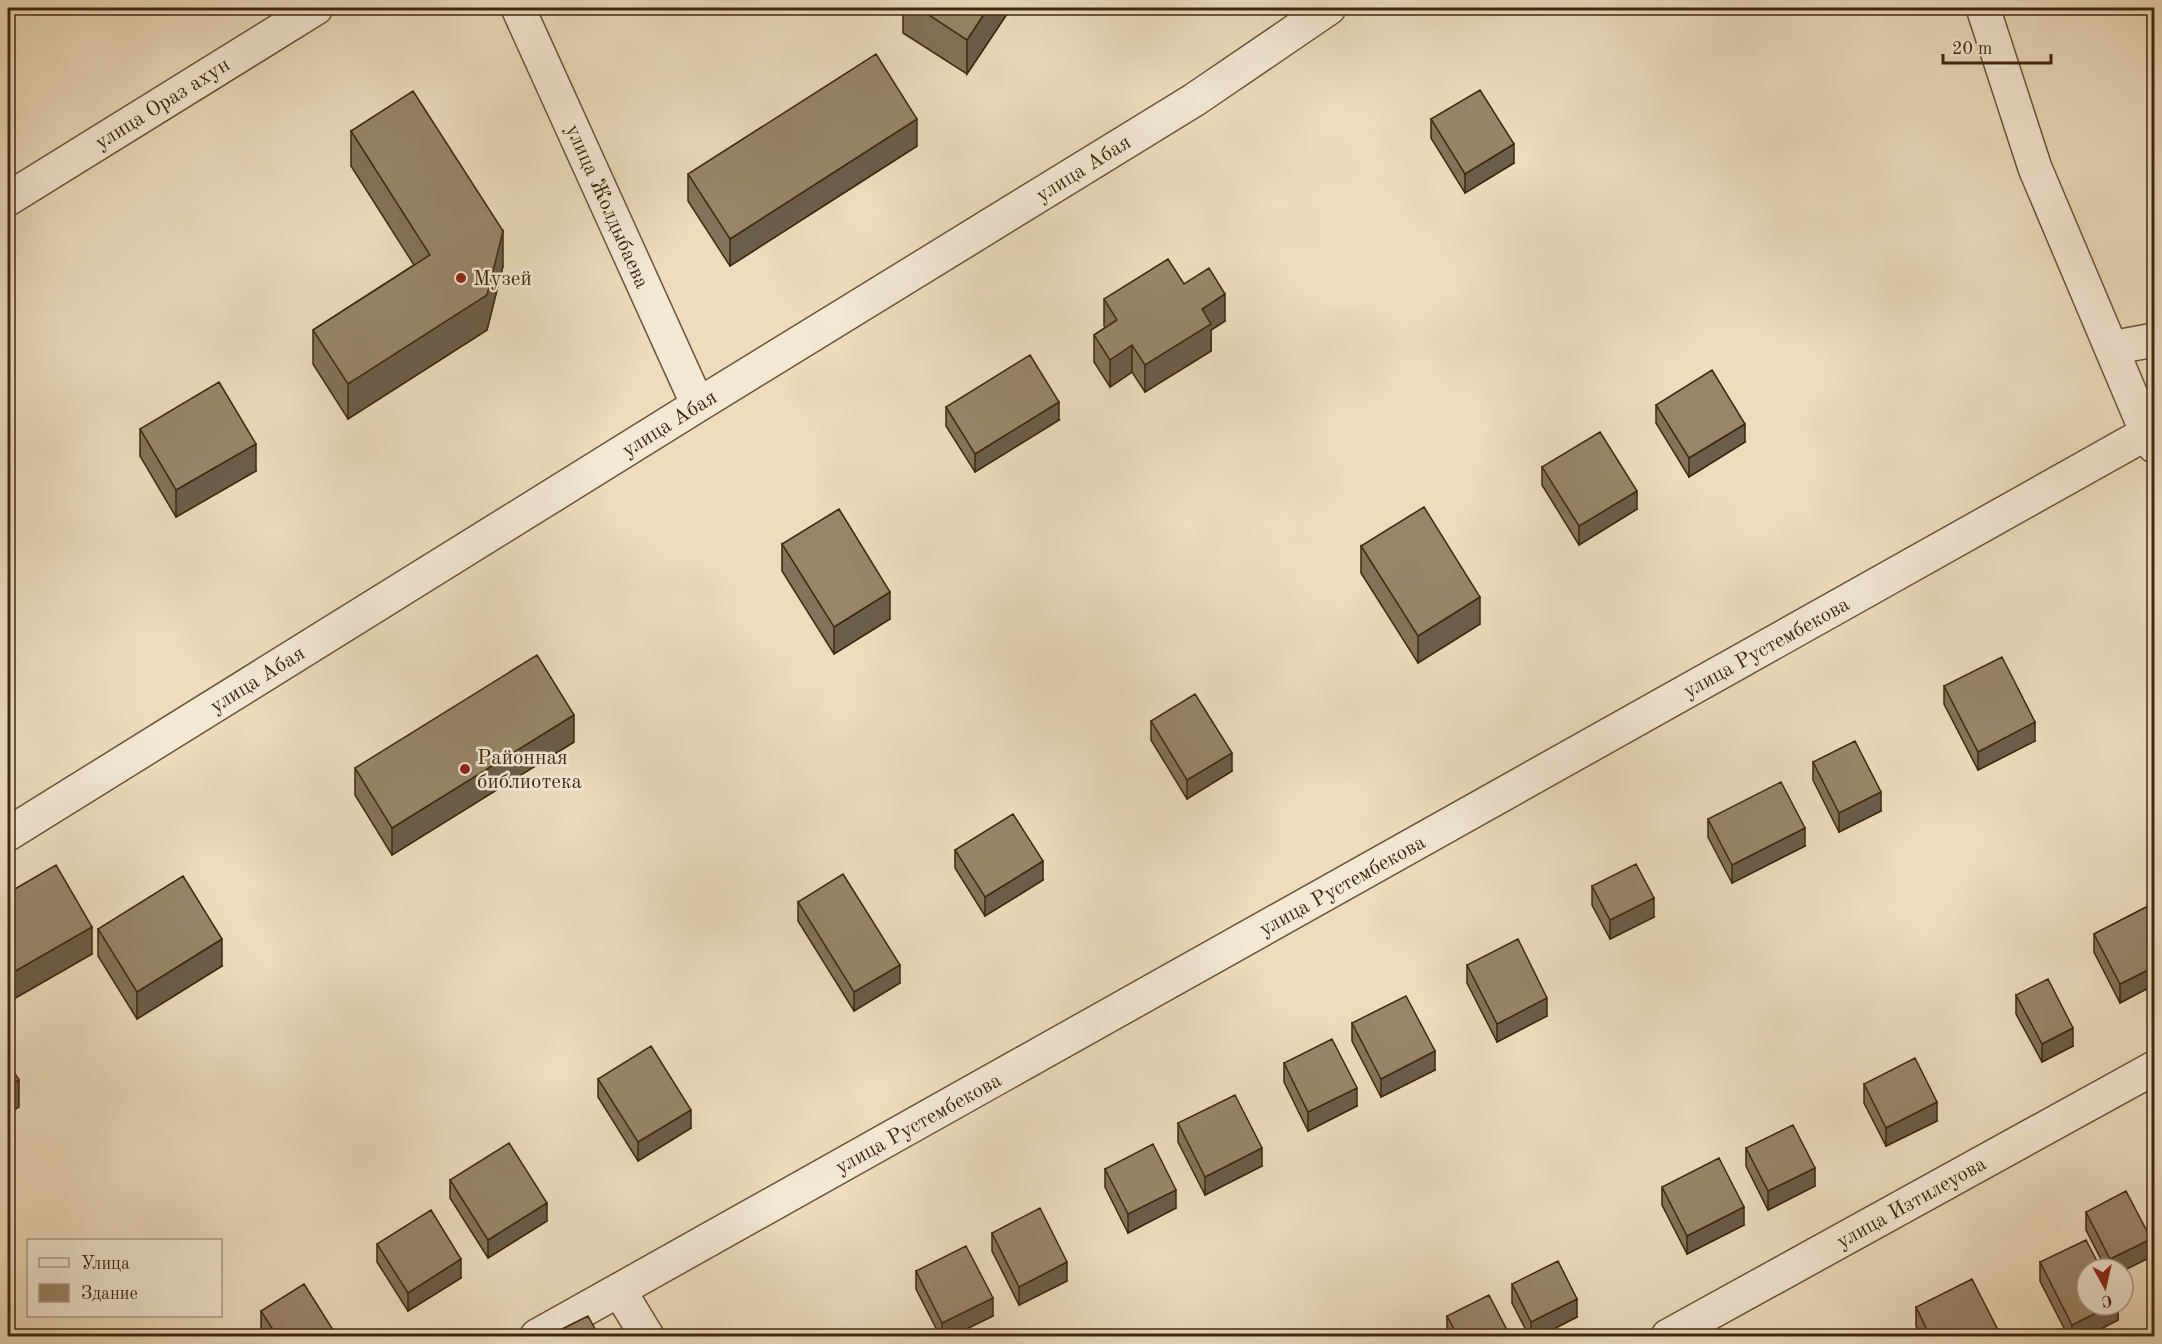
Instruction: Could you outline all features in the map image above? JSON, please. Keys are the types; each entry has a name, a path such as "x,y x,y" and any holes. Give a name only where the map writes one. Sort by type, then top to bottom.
{"street":[{"name":"улица Ораз ахун","path":"8,199 316,8"},
{"name":"улица Жолдыбаева","path":"518,8 698,405"},
{"name":"улица Абая","path":"8,834 1194,100 1329,8"},
{"path":"1983,8 2035,168 2151,440"},
{"path":"2110,348 2154,340"},
{"name":"улица Рустембекова","path":"537,1336 2151,440"},
{"name":"улица Изтилеуова","path":"1668,1336 2154,1068"},
{"path":"619,1290 647,1336"}],"building":[{"path":"918,8 988,8 967,40"},
{"path":"876,54 917,119 730,239 688,174"},
{"path":"1480,90 1514,144 1465,174 1431,119"},
{"name":"Музей","path":"413,91 503,231 487,295 348,384 313,330 430,255 351,131"},
{"path":"1168,259 1184,284 1209,268 1225,294 1202,309 1211,324 1145,365 1132,345 1110,360 1094,335 1117,320 1104,299"},
{"path":"1030,355 1059,402 975,454 946,407"},
{"path":"1712,370 1745,424 1689,458 1656,405"},
{"path":"219,382 256,444 176,490 140,429"},
{"path":"1600,432 1637,491 1579,526 1542,467"},
{"path":"1424,507 1480,597 1418,636 1361,546"},
{"path":"839,509 890,592 834,627 782,544"},
{"name":"Районная библиотека","path":"537,655 574,715 392,828 355,768"},
{"path":"2002,657 2035,722 1978,752 1944,686"},
{"path":"1195,694 1232,753 1187,780 1151,721"},
{"path":"1855,741 1881,792 1839,813 1813,762"},
{"path":"1781,782 1805,828 1732,865 1708,819"},
{"path":"1013,814 1043,861 985,897 955,850"},
{"path":"1636,864 1654,898 1610,920 1592,886"},
{"path":"56,865 92,927 12,973 8,965 8,893"},
{"path":"843,874 900,965 854,992 798,902"},
{"path":"183,876 222,939 137,992 98,929"},
{"path":"2154,903 2154,967 2120,984 2094,934"},
{"path":"1518,939 1547,998 1497,1024 1467,965"},
{"path":"2048,979 2073,1028 2042,1044 2016,995"},
{"path":"1406,996 1435,1051 1381,1079 1352,1023"},
{"path":"1332,1039 1357,1088 1308,1112 1284,1063"},
{"path":"651,1046 691,1110 638,1142 598,1079"},
{"path":"1915,1058 1937,1102 1886,1128 1864,1084"},
{"path":"8,1062 19,1080 8,1087"},
{"path":"1235,1095 1262,1148 1205,1177 1178,1123"},
{"path":"1793,1125 1815,1168 1768,1191 1746,1148"},
{"path":"509,1143 547,1203 488,1240 450,1180"},
{"path":"1153,1144 1176,1190 1128,1214 1105,1169"},
{"path":"1719,1158 1744,1207 1687,1236 1662,1187"},
{"path":"2126,1191 2151,1239 2114,1257 2109,1257 2086,1212"},
{"path":"1040,1208 1067,1262 1019,1287 992,1233"},
{"path":"431,1210 461,1259 408,1293 377,1244"},
{"path":"2086,1240 2095,1257 2075,1257 2075,1317 2088,1317 2072,1325 2040,1262"},
{"path":"966,1246 993,1298 942,1323 916,1271"},
{"path":"1558,1261 1577,1299 1531,1322 1512,1284"},
{"path":"1972,1279 1998,1330 1986,1336 1930,1336 1916,1307"},
{"path":"304,1284 335,1333 330,1336 277,1336 261,1311"},
{"path":"1489,1295 1508,1332 1499,1336 1458,1336 1447,1316"},
{"path":"588,1316 599,1336 548,1336"}],"place":[{"name":"Музей","path":"461,278"},
{"name":"Районная библиотека","path":"465,769"}]}
